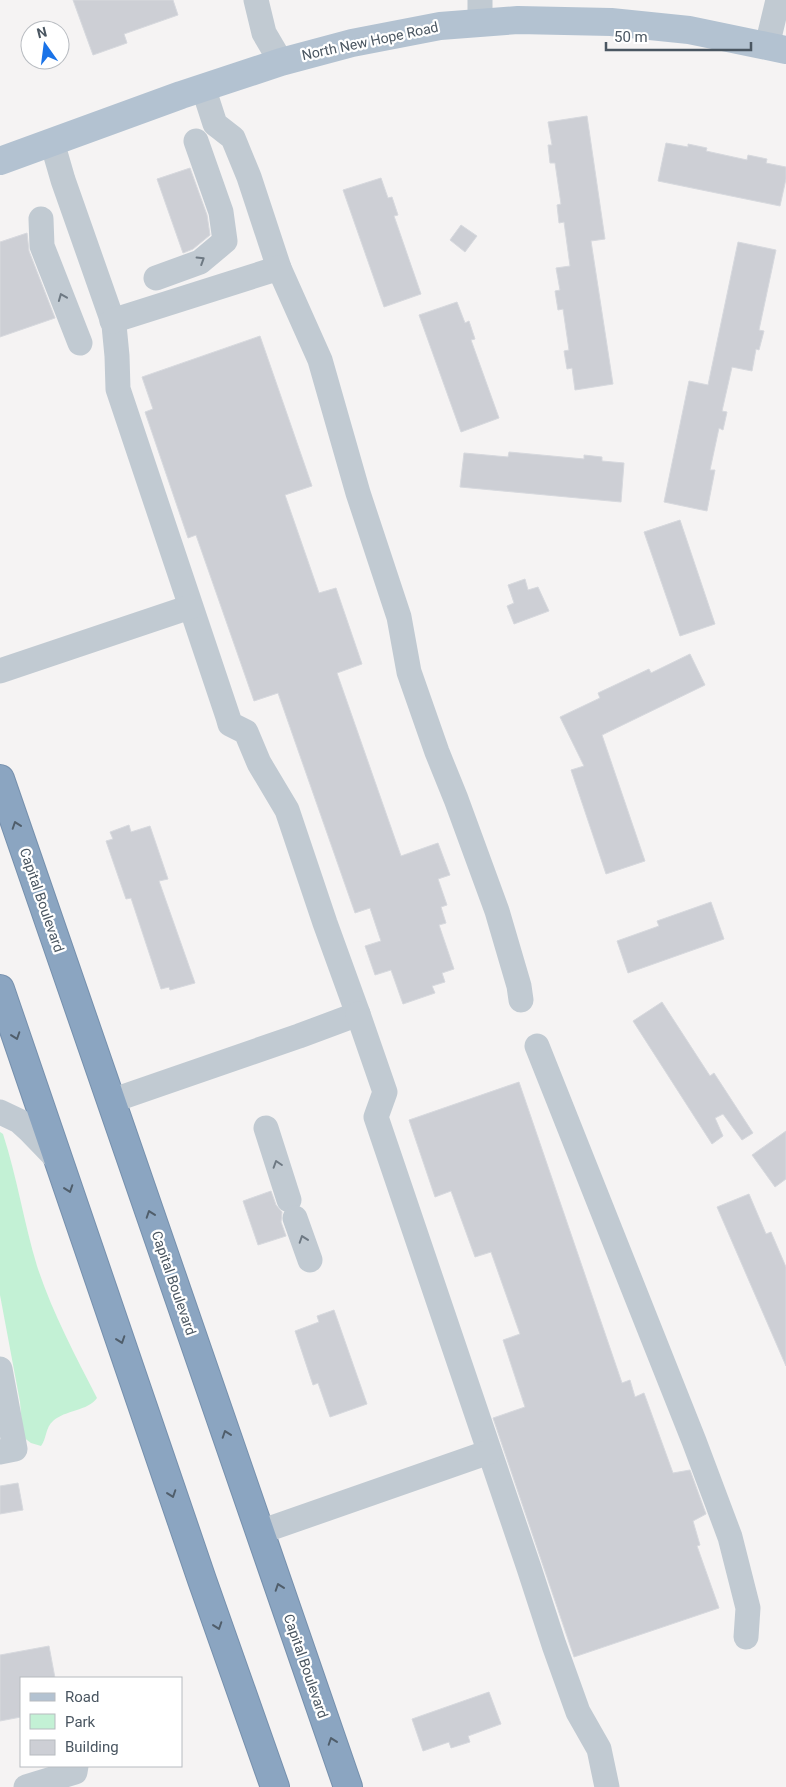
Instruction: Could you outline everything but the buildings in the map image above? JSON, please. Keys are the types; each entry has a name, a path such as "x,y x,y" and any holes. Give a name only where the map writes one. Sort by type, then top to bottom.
{"highway":[{"name":"Capital Boulevard","path":"0,779 348,1787"},
{"path":"1,999 59,1161 275,1787"}],"main road":[{"name":"North New Hope Road","path":"0,161 203,87 281,62 352,42 440,26 480,11 518,20 611,22 689,30 776,48"}],"street":[{"path":"256,0 264,33 281,62"},
{"path":"776,48 778,0"},
{"path":"203,87 215,124 233,138 249,177 279,268 320,360 358,493 399,618 409,672 497,911 519,986 521,1000"},
{"path":"156,278 200,262 225,241 221,212 196,141"},
{"path":"52,142 63,180 112,322 117,356 118,389 190,607 230,724 246,732 259,763 287,810 385,1092 376,1117 578,1712 599,1749 607,1787"},
{"path":"41,219 42,246 80,342"},
{"path":"112,322 279,268"},
{"path":"0,671 190,607"},
{"path":"111,1101 358,1014"},
{"path":"538,1046 730,1537 748,1608 746,1637"},
{"path":"0,1112 18,1121 30,1130 59,1161"},
{"path":"266,1128 310,1260"},
{"path":"0,1369 15,1449 0,1452"},
{"path":"260,1532 489,1452"},
{"path":"26,1787 75,1772 76,1767"}],"green space":[{"path":"0,1132 3,1134 8,1150 32,1250 43,1283 64,1333 97,1398 88,1406 58,1417 53,1421 41,1446 31,1443 23,1437 20,1402 0,1295"}]}
